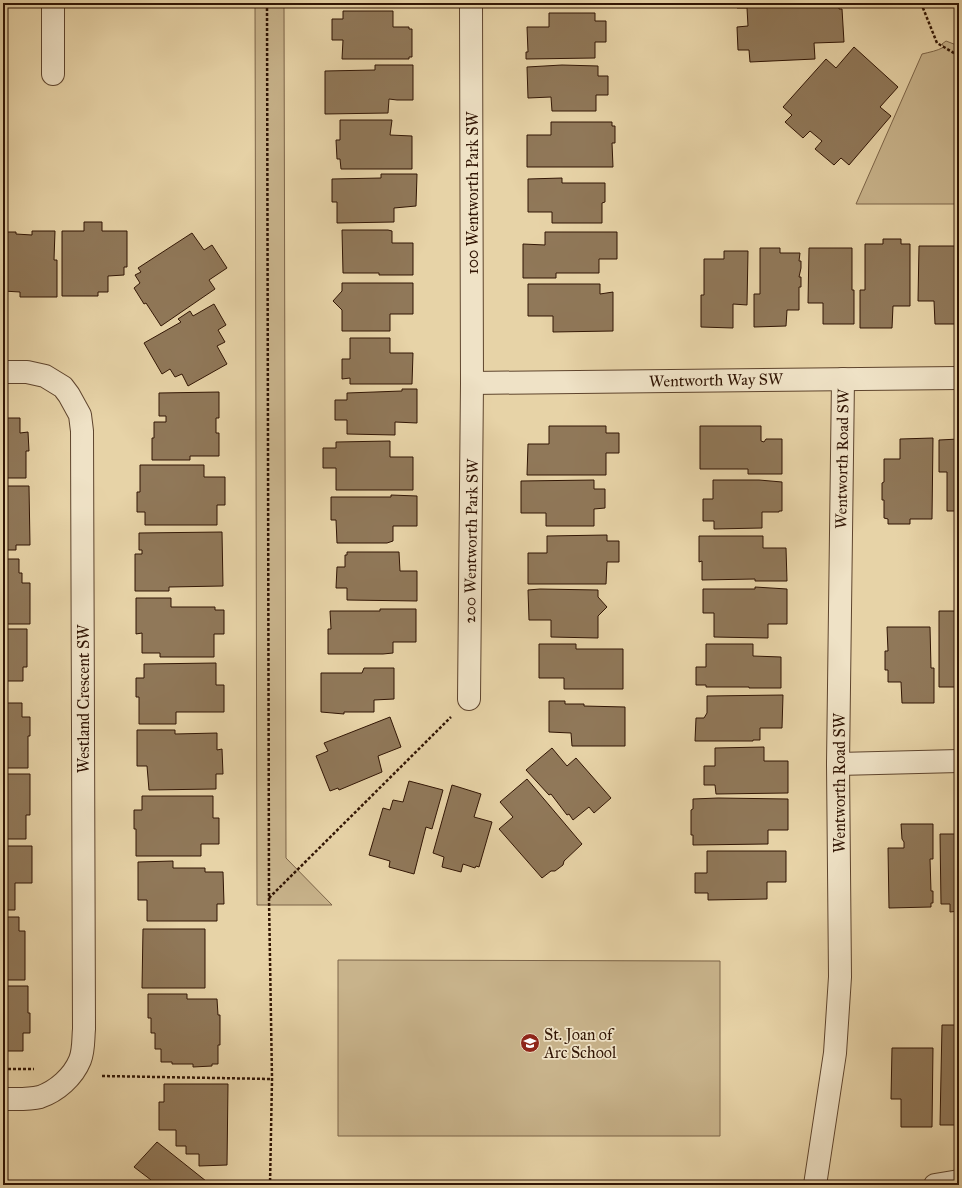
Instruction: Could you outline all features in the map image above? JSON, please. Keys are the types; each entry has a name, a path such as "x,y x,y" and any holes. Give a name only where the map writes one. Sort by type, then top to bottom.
{"street":[{"path":"53,3 53,74"},
{"name":"100 Wentworth Park SW","path":"471,3 472,383"},
{"name":"Westland Crescent SW","path":"3,372 27,372 45,376 64,387 80,415 82,431 84,1029 80,1060 60,1088 40,1097 29,1099 3,1099"},
{"name":"Wentworth Way SW","path":"472,383 959,378"},
{"name":"Wentworth Road SW","path":"817,1185 835,1053 839,1005 838,764 843,379"},
{"name":"200 Wentworth Park SW","path":"469,699 472,383"},
{"path":"838,764 959,761"},
{"path":"935,1185 959,1181"}],"path":[{"path":"267,3 269,899 272,1079 270,1185"},
{"path":"921,3 937,43 959,56"},
{"path":"269,899 469,699"},
{"path":"69,1076 272,1079"}],"shaded area":[{"path":"255,3 284,3 286,858 332,905 257,905"},
{"path":"946,41 959,46 959,204 856,204 922,54 944,47 942,44"},
{"path":"338,960 720,961 720,1136 338,1136"}],"building":[{"path":"392,3 392,4 333,4"},
{"path":"737,3 839,3 839,9 842,9 844,42 814,43 815,59 750,62 749,50 738,50 737,27 748,26 747,8 737,8"},
{"path":"343,11 393,11 393,27 409,27 409,29 412,29 412,57 409,57 409,59 342,59 343,40 332,40 332,19 343,19"},
{"path":"549,13 595,13 595,21 606,21 606,42 595,42 595,58 526,59 526,52 528,52 527,27 549,27"},
{"path":"854,47 898,87 880,107 891,116 849,165 841,158 834,165 815,149 822,141 810,131 803,138 785,122 792,115 783,107 826,59 836,68"},
{"path":"375,65 413,65 413,100 389,99 388,113 325,114 325,71 375,70"},
{"path":"562,65 598,66 598,76 608,76 608,95 596,95 596,111 552,111 551,97 528,98 527,67"},
{"path":"340,120 392,120 390,135 412,136 412,169 341,169 340,159 337,159 336,140 340,140"},
{"path":"551,122 612,122 612,126 615,126 615,143 612,143 613,167 527,167 527,135 551,135"},
{"path":"381,174 417,174 416,206 394,208 394,222 337,223 337,202 332,202 332,179 381,178"},
{"path":"562,178 562,183 605,183 605,202 602,203 602,223 552,223 552,212 528,212 528,179"},
{"path":"84,222 102,222 102,231 127,231 127,267 124,267 124,275 108,276 108,292 98,292 98,296 62,296 62,231 84,231"},
{"path":"342,230 388,230 392,231 392,243 413,243 413,275 343,273"},
{"path":"32,231 55,231 54,260 57,260 57,297 20,297 20,292 3,291 3,232 16,232 16,234 32,235"},
{"path":"545,232 617,232 617,259 599,259 599,273 556,273 556,278 523,278 523,244 545,245"},
{"path":"192,233 204,250 212,245 227,268 209,280 215,289 161,326 134,288 140,283 135,275 141,272 138,268"},
{"path":"883,239 901,239 901,244 910,244 910,306 893,306 892,328 860,328 860,290 865,290 865,244 883,244"},
{"path":"919,246 959,246 959,324 935,324 934,301 918,301"},
{"path":"760,248 780,248 780,253 800,253 799,261 801,261 801,268 799,277 801,277 801,287 799,287 799,310 787,310 786,326 754,327 754,294 760,294"},
{"path":"809,248 852,248 854,324 823,324 823,303 808,303"},
{"path":"724,251 748,251 747,305 733,304 733,328 701,327 701,295 704,295 704,259 724,259"},
{"path":"342,283 413,283 413,314 390,314 390,331 342,331 342,310 333,301 342,291"},
{"path":"528,284 600,284 600,294 613,292 613,331 553,332 553,316 528,316"},
{"path":"214,304 226,325 218,330 225,342 217,346 227,364 188,386 182,374 175,377 170,369 162,374 144,343 181,322 178,319 190,311 193,316"},
{"path":"350,338 390,338 390,353 413,353 412,384 350,384 350,378 342,379 342,359 350,359"},
{"path":"402,389 417,389 417,423 395,422 395,435 347,434 347,420 335,420 335,400 347,400 347,393 402,391"},
{"path":"219,392 219,418 216,418 216,433 219,433 219,456 190,456 190,460 152,460 154,422 166,422 166,416 159,416 159,393"},
{"path":"3,418 20,418 20,433 28,432 29,451 26,451 26,478 3,478"},
{"path":"549,426 606,426 606,433 619,433 619,453 606,453 606,475 527,475 528,444 549,444"},
{"path":"700,426 761,426 761,441 764,442 766,439 782,439 782,474 748,474 748,469 700,469"},
{"path":"933,438 932,519 910,519 910,524 888,524 888,519 884,518 884,500 882,500 884,459 900,459 900,439"},
{"path":"959,439 959,511 947,511 947,472 939,472 939,440"},
{"path":"390,441 390,457 413,457 413,490 336,490 336,468 323,468 323,448 336,448 336,442"},
{"path":"140,465 204,465 204,477 225,477 225,505 217,505 217,525 145,525 145,512 137,512 137,492 140,492"},
{"path":"594,480 594,489 605,489 605,508 594,509 594,526 546,526 546,513 521,513 521,481"},
{"path":"713,480 759,480 782,482 782,511 762,512 762,528 714,529 714,521 703,521 703,499 713,499"},
{"path":"3,486 29,486 30,545 16,545 16,550 3,550"},
{"path":"391,495 417,496 417,526 393,526 393,541 387,543 337,543 336,520 331,520 331,497 391,497"},
{"path":"222,532 223,586 169,587 169,591 135,591 135,554 142,554 142,550 139,550 139,533"},
{"path":"607,535 607,541 619,541 619,562 607,562 606,584 528,584 528,553 547,553 547,536"},
{"path":"699,536 763,536 763,548 786,548 787,581 755,581 755,579 702,580 702,561 699,562"},
{"path":"347,552 399,552 400,571 417,571 417,601 347,600 347,588 336,588 337,567 345,567 345,555 347,555"},
{"path":"3,559 19,559 19,573 22,573 22,583 30,583 30,624 3,624"},
{"path":"755,587 787,589 787,624 768,624 768,638 714,637 714,613 703,613 703,589 755,589"},
{"path":"528,590 598,590 598,597 607,607 598,616 598,638 551,637 551,620 529,620"},
{"path":"136,598 171,598 171,607 215,607 215,610 224,610 224,634 214,634 214,657 160,657 160,653 142,653 142,633 136,634"},
{"path":"957,607 959,607 959,687 939,687 939,611 957,611"},
{"path":"380,609 416,609 416,642 393,642 393,653 328,654 328,629 331,629 330,611 380,611"},
{"path":"887,627 930,627 931,668 934,668 934,703 902,703 901,682 888,682 888,670 885,670 885,651 888,651"},
{"path":"3,629 27,629 27,667 23,667 23,681 4,681 4,695 3,695"},
{"path":"539,644 576,644 576,649 623,649 623,689 564,689 564,678 539,678"},
{"path":"706,644 753,644 753,656 781,657 781,688 706,687 706,685 696,685 696,667 706,667"},
{"path":"216,663 216,685 224,685 224,712 176,712 176,724 139,724 139,697 136,697 136,678 144,678 144,664"},
{"path":"364,668 394,668 394,699 374,700 374,712 344,712 344,714 321,712 321,673 362,673"},
{"path":"783,695 782,728 760,728 760,740 695,741 696,718 704,718 707,713 707,696"},
{"path":"549,701 565,701 565,704 584,704 584,706 625,707 625,746 572,746 571,733 549,732"},
{"path":"3,703 22,703 22,717 30,717 30,736 28,736 28,768 3,768"},
{"path":"390,717 401,747 378,756 382,772 339,790 338,788 330,791 316,756 328,751 324,743"},
{"path":"137,730 175,730 175,734 217,733 217,750 222,749 223,774 216,774 216,789 149,790 147,766 137,766"},
{"path":"764,747 764,761 788,761 788,793 716,794 715,785 704,785 704,766 715,766 715,748"},
{"path":"552,748 567,766 576,758 611,798 594,813 589,807 573,820 569,814 567,815 551,794 549,795 526,770"},
{"path":"3,774 30,774 30,815 26,815 26,839 3,839"},
{"path":"527,779 582,844 564,861 563,865 555,871 551,871 542,878 499,829 513,817 500,802"},
{"path":"409,781 443,790 432,829 426,827 414,874 389,867 390,861 369,855 383,808 390,810 393,800 403,802"},
{"path":"452,785 481,794 474,817 492,822 479,867 476,866 475,868 463,864 461,872 442,867 444,857 433,853"},
{"path":"142,796 213,796 213,818 219,818 219,844 201,844 201,856 136,856 134,810 142,810"},
{"path":"693,799 788,799 788,830 768,830 768,844 693,845 693,835 691,835 691,810 693,809"},
{"path":"901,824 933,824 933,859 930,859 931,891 933,891 933,903 931,903 931,907 889,908 888,848 904,848"},
{"path":"940,834 959,834 959,911 950,912 950,904 941,904"},
{"path":"3,846 32,846 32,883 15,883 15,910 3,910"},
{"path":"707,851 786,851 786,882 767,882 767,899 708,900 708,893 695,893 695,873 707,873"},
{"path":"173,861 173,868 205,868 205,872 223,872 224,904 217,904 217,921 147,921 147,900 138,900 138,862"},
{"path":"3,917 19,917 19,931 25,931 25,980 3,980"},
{"path":"143,929 205,929 205,988 142,988"},
{"path":"3,986 28,986 30,1033 23,1033 23,1051 3,1051"},
{"path":"148,994 187,994 187,999 217,999 218,1015 220,1015 220,1045 218,1045 218,1064 212,1064 212,1066 193,1067 193,1064 172,1064 172,1062 161,1062 161,1049 155,1049 155,1033 151,1033 151,1018 148,1018"},
{"path":"942,1025 959,1025 959,1125 940,1125"},
{"path":"892,1048 933,1048 932,1127 901,1127 901,1099 891,1099"},
{"path":"164,1084 228,1084 227,1165 199,1166 199,1154 186,1154 186,1146 176,1146 176,1130 159,1130 159,1102 164,1102"},
{"path":"157,1142 211,1185 147,1185 151,1180 134,1167"}],"place":[{"name":"St. Joan of Arc School","path":"530,1043"}]}
